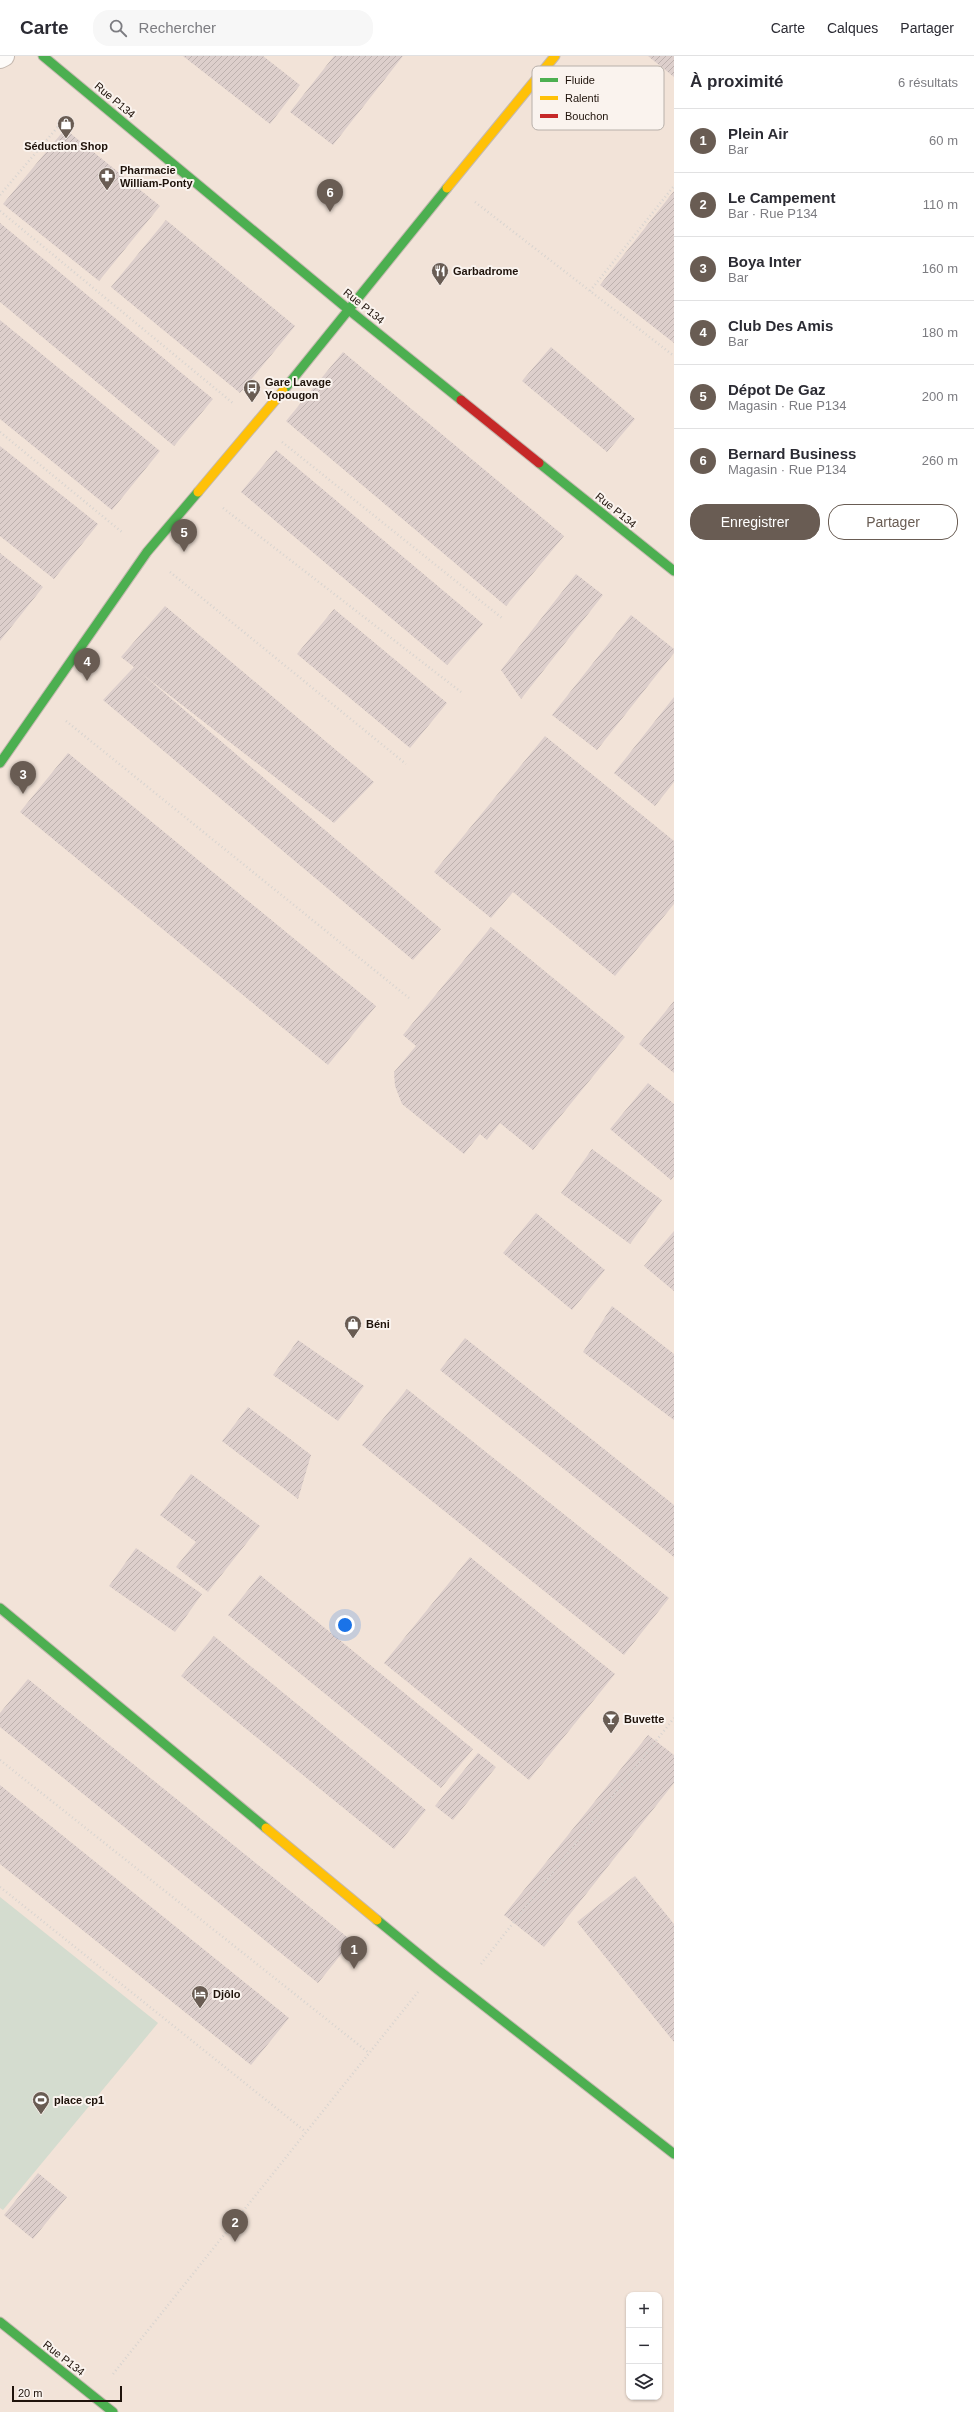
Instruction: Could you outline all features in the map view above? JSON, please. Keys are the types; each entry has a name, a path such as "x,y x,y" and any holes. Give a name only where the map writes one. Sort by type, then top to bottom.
{"street":[{"name":"Rue P134","path":"43,56 349,310 674,571"},
{"path":"547,66 555,56"},
{"path":"0,763 146,552 349,310 532,84"},
{"path":"0,1608 437,1968 674,2154"},
{"name":"Rue P134","path":"0,2322 113,2412"}],"lane":[{"path":"0,58 4,56"}],"path":[{"path":"0,195 87,92"},
{"path":"451,183 674,356"},
{"path":"590,291 674,186"},
{"path":"0,432 406,764"},
{"path":"199,490 461,692"},
{"path":"42,702 410,998"},
{"path":"462,1988 674,1718"},
{"path":"0,1760 368,2053"},
{"path":"0,1887 306,2132"},
{"path":"95,2397 437,1968"}],"shaded area":[{"name":"place cp1","path":"0,1897 158,2023 3,2210 0,2208"}],"building":[{"path":"183,56 263,56 300,85 270,124"},
{"path":"334,56 403,56 333,145 290,112"},
{"path":"648,56 674,56 674,77 664,69 664,66 660,66"},
{"path":"65,129 160,206 99,281 3,204"},
{"path":"674,191 674,343 600,285"},
{"path":"166,220 295,326 240,393 111,287"},
{"path":"0,223 213,399 174,446 0,302"},
{"path":"0,320 160,451 112,510 0,419"},
{"path":"551,347 635,419 607,452 522,381"},
{"path":"343,352 564,536 506,606 286,421"},
{"path":"0,446 98,524 54,579 0,536"},
{"path":"276,450 483,624 447,665 241,492"},
{"path":"0,553 43,587 0,641"},
{"path":"576,574 603,595 521,699 501,670"},
{"path":"165,606 374,782 334,823 141,673 441,929 413,960 103,700 134,667 121,657"},
{"path":"334,609 447,703 410,748 297,654"},
{"path":"631,615 674,649 674,653 597,750 552,715"},
{"path":"674,697 674,782 655,806 614,773"},
{"path":"545,736 674,841 674,904 615,976 513,892 491,918 434,872"},
{"path":"68,753 376,1006 328,1065 20,812"},
{"path":"491,927 625,1037 533,1150 500,1123 487,1140 480,1134 464,1154 402,1104 395,1086 394,1072 416,1046 403,1035"},
{"path":"674,1001 674,1073 639,1044"},
{"path":"648,1083 674,1104 674,1176 671,1180 610,1129"},
{"path":"592,1149 662,1200 630,1244 561,1193"},
{"path":"536,1213 605,1270 572,1310 503,1253"},
{"path":"674,1231 674,1291 644,1266"},
{"path":"612,1306 674,1354 674,1420 583,1352"},
{"path":"465,1338 674,1505 674,1557 440,1370"},
{"path":"298,1340 364,1386 338,1421 273,1375"},
{"path":"407,1389 669,1598 624,1655 362,1445"},
{"path":"248,1407 311,1455 298,1499 222,1441"},
{"path":"191,1474 260,1526 208,1592 176,1567 196,1542 160,1515"},
{"path":"136,1548 202,1594 175,1632 109,1586"},
{"path":"470,1557 615,1674 529,1780 384,1663"},
{"path":"260,1575 473,1749 441,1788 228,1615"},
{"path":"214,1636 426,1810 394,1849 181,1676"},
{"path":"28,1679 352,1941 318,1983 0,1727 0,1713"},
{"path":"648,1735 674,1755 674,1783 544,1947 504,1915"},
{"path":"478,1753 496,1767 453,1820 435,1806"},
{"path":"0,1785 289,2018 251,2065 0,1864"},
{"path":"635,1876 674,1924 674,2042 577,1922"},
{"path":"38,2173 67,2197 33,2239 4,2215"}],"traffic: fast":[{"path":"43,56 349,310 461,400"},
{"path":"283,391 447,188"},
{"path":"539,463 674,571"},
{"path":"0,763 147,552 198,492"},
{"path":"0,1608 266,1828"},
{"path":"377,1920 437,1969 674,2154"},
{"path":"0,2322 113,2412"}],"traffic: slow":[{"path":"547,66 555,56"},
{"path":"447,188 532,84"},
{"path":"198,492 283,391"},
{"path":"266,1828 377,1920"}],"traffic: jam":[{"path":"461,400 539,463"}],"place":[{"name":"Séduction Shop","path":"66,139"},
{"name":"Pharmacie William-Ponty","path":"107,191"},
{"name":"Bernard Business","path":"330,212"},
{"name":"Garbadrome","path":"440,286"},
{"name":"Gare Lavage Yopougon","path":"252,403"},
{"name":"Dépot De Gaz","path":"184,552"},
{"name":"Club Des Amis","path":"87,681"},
{"name":"Boya Inter","path":"23,794"},
{"name":"Béni","path":"353,1339"},
{"name":"Buvette","path":"611,1734"},
{"name":"Plein Air","path":"354,1969"},
{"name":"Djôlo","path":"200,2009"},
{"name":"place cp1","path":"41,2115"},
{"name":"Le Campement","path":"235,2242"}]}
